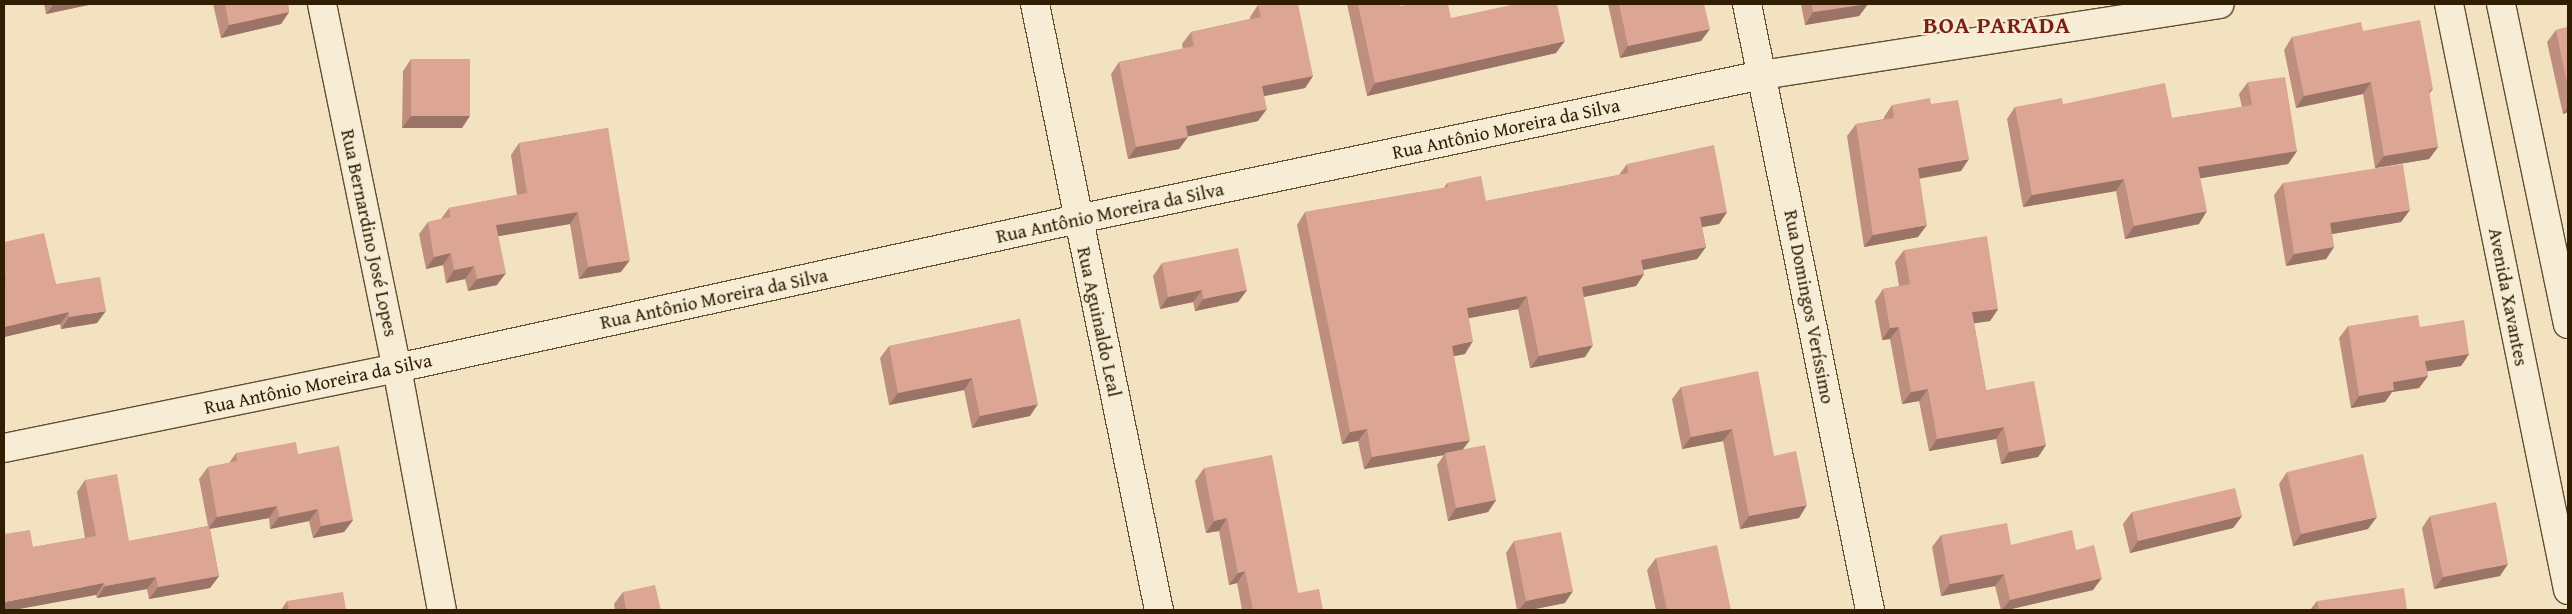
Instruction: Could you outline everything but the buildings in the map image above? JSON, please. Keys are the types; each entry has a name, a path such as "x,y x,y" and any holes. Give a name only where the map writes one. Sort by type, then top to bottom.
{"street":[{"name":"Rua Bernardino José Lopes","path":"322,4 397,368 442,610"},
{"name":"Rua Aguinaldo Leal","path":"1035,4 1159,610"},
{"name":"Rua Domingos Veríssimo","path":"1747,4 1870,610"},
{"name":"Rua Antônio Moreira da Silva","path":"4,448 397,368 1078,219 1762,75 2220,4"},
{"name":"Avenida Xavantes","path":"2449,4 2568,590"},
{"path":"2501,4 2568,324"}],"district":[{"name":"BOA PARADA","path":"1997,25"}]}
